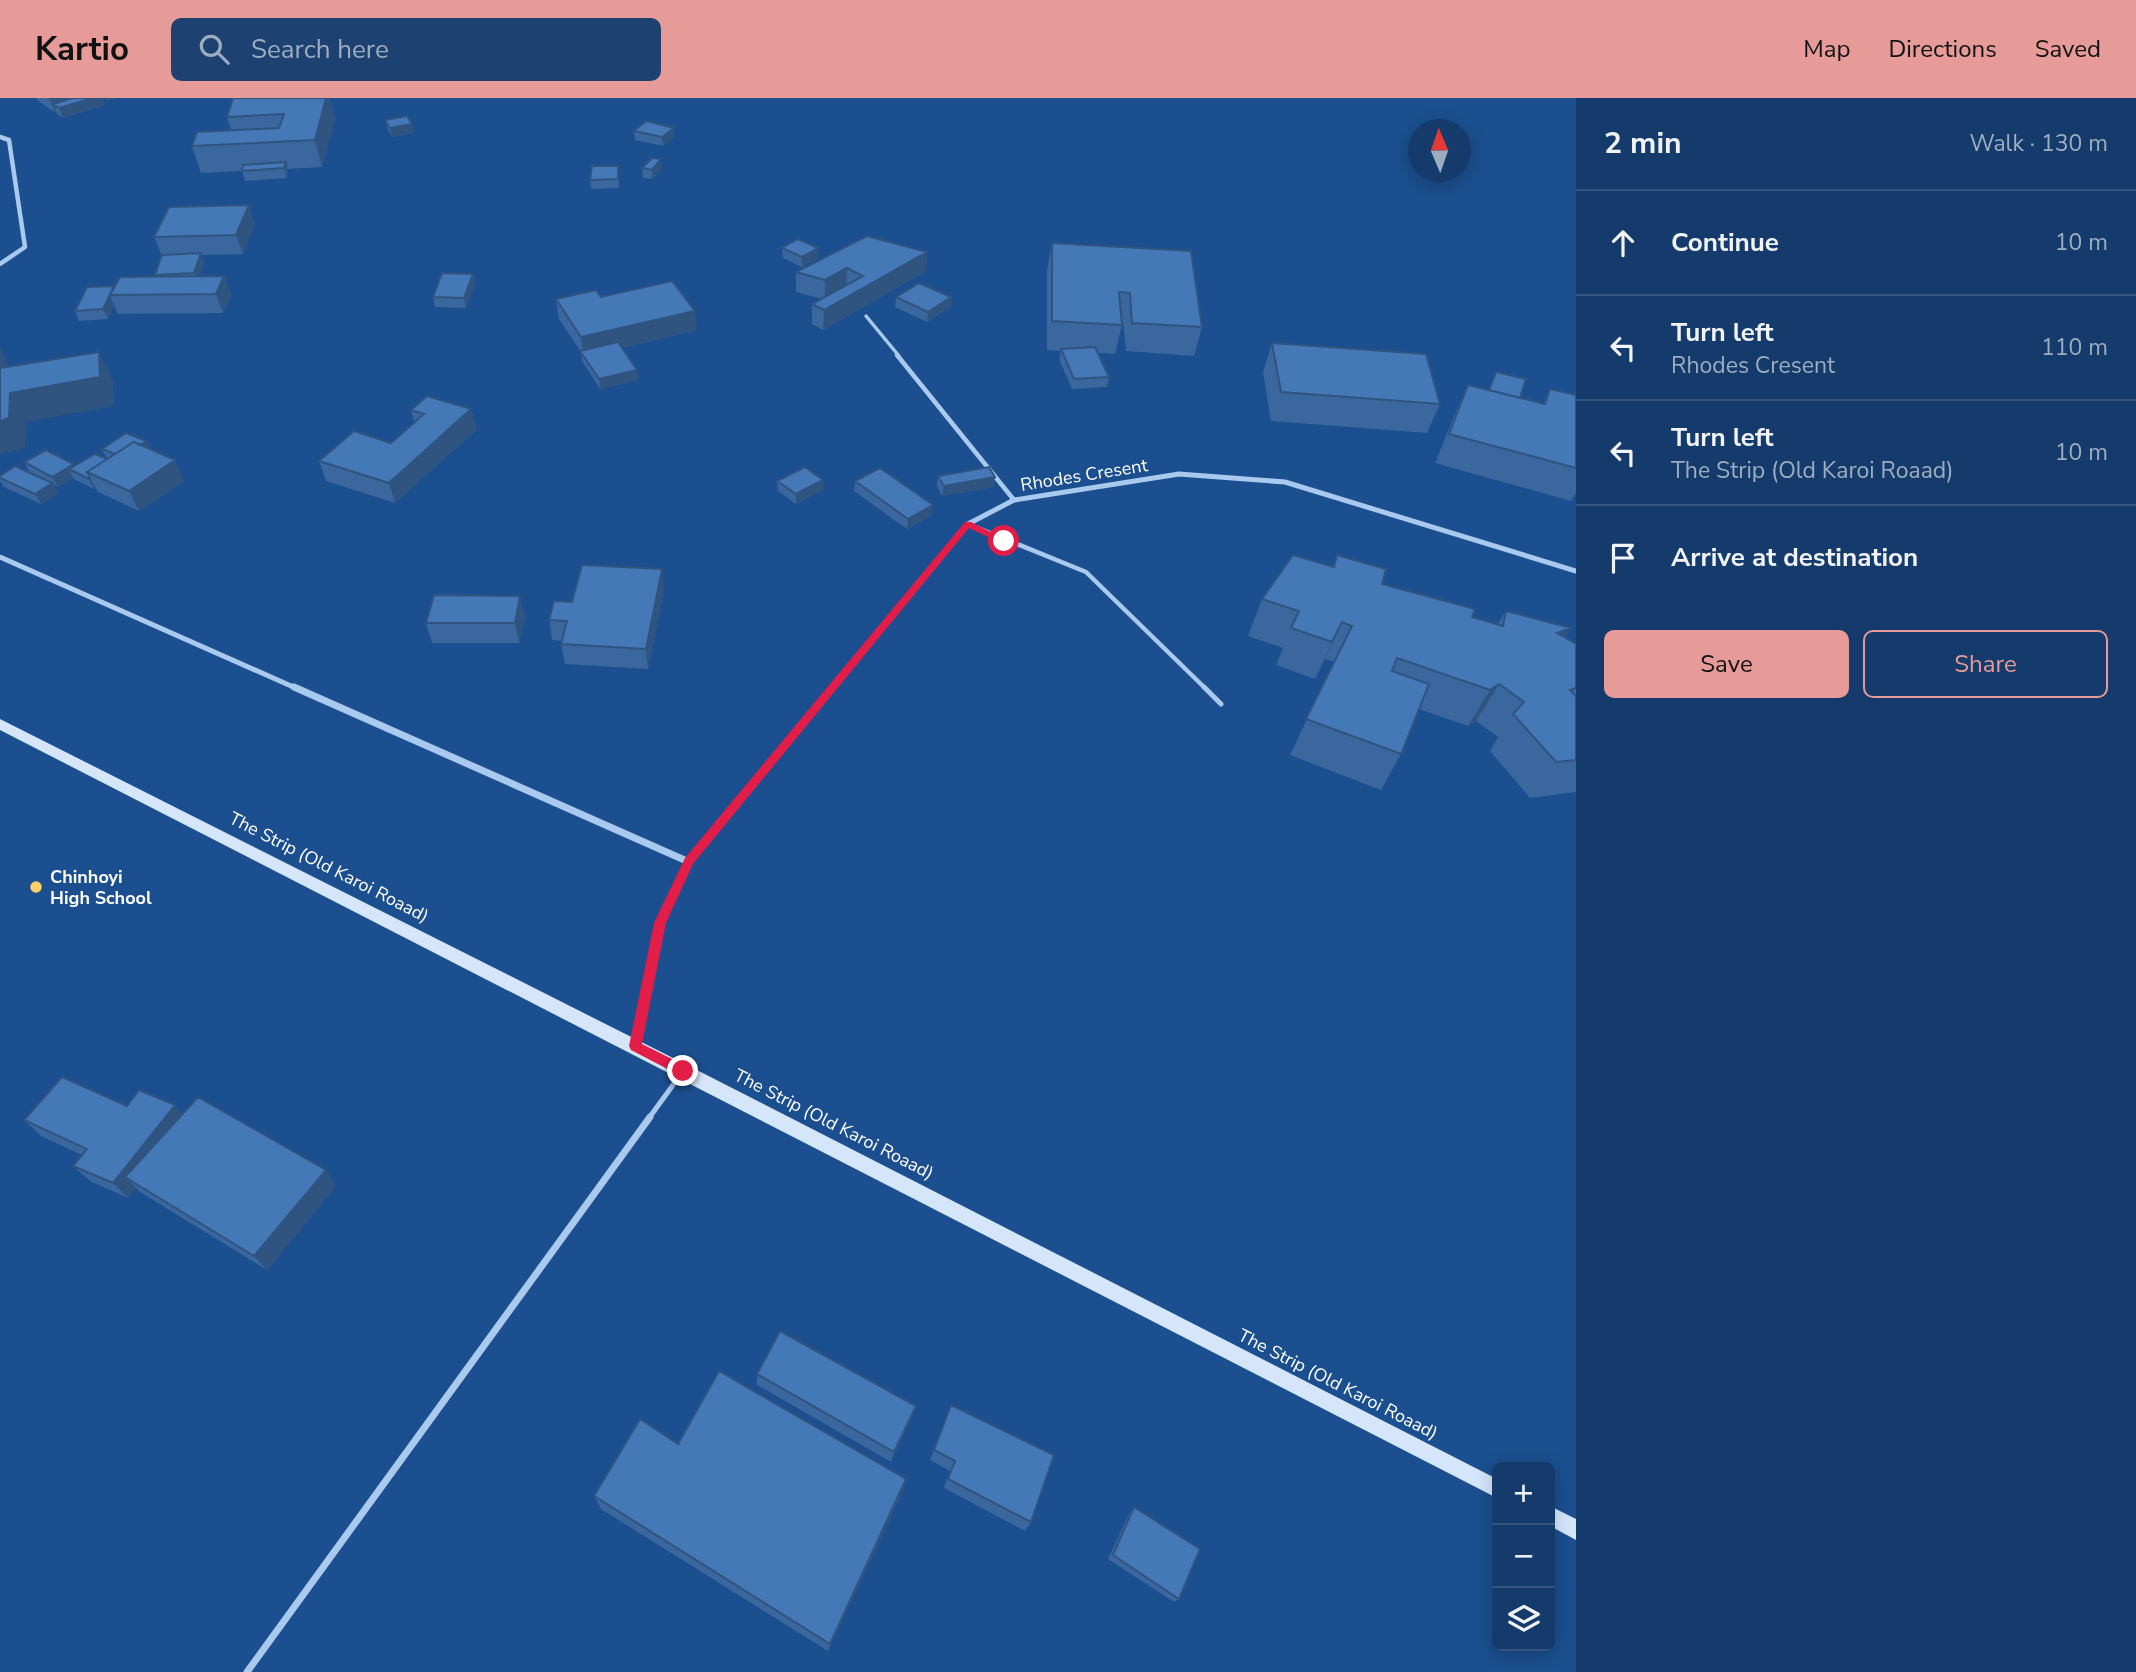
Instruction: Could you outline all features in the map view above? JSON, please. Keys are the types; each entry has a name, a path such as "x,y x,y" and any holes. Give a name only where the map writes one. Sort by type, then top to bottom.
{"street":[{"path":"0,137 9,140 25,247 0,264"},
{"name":"Rhodes Cresent","path":"635,1046 660,923 689,862 968,524 1014,500 1179,474 1285,482 1576,571"},
{"path":"0,557 689,862"},
{"name":"The Strip (Old Karoi Roaad)","path":"0,724 635,1046 1492,1486"},
{"path":"1555,1519 1576,1530"}],"lane":[{"path":"866,316 1014,500"},
{"path":"968,524 1086,572 1221,704"},
{"path":"247,1672 683,1071"}],"building":[{"path":"73,98 93,98 59,108 53,104"},
{"path":"233,98 326,98 315,140 192,146 197,132 279,128 284,114 227,117"},
{"path":"407,116 412,124 390,128 385,120"},
{"path":"646,121 674,128 662,137 634,131"},
{"path":"652,158 661,159 652,170 642,168"},
{"path":"286,162 284,168 242,171 243,165"},
{"path":"592,166 618,166 618,179 590,180"},
{"path":"249,205 236,235 154,237 169,207"},
{"path":"867,236 927,252 824,310 812,304 863,276 847,268 825,280 796,272"},
{"path":"798,239 818,248 802,257 782,248"},
{"path":"1052,243 1191,251 1202,327 1132,323 1130,293 1119,292 1122,325 1052,321"},
{"path":"201,253 194,273 155,275 162,255"},
{"path":"442,273 473,274 464,298 433,297"},
{"path":"224,276 216,294 110,295 120,277"},
{"path":"672,281 695,311 581,337 556,299 596,290 601,297"},
{"path":"919,283 951,297 928,312 896,297"},
{"path":"114,286 103,309 75,311 87,287"},
{"path":"618,342 637,370 599,379 580,351"},
{"path":"1272,343 1426,354 1440,404 1281,392"},
{"path":"1095,347 1109,377 1074,379 1061,349"},
{"path":"99,352 100,377 10,393 9,418 0,421 0,368"},
{"path":"1496,372 1526,379 1520,398 1489,390"},
{"path":"1468,385 1545,404 1550,389 1576,395 1576,468 1449,434"},
{"path":"427,396 471,409 389,483 319,461 354,431 391,443 424,414 411,410"},
{"path":"126,433 146,441 139,445 134,442 115,454 102,449"},
{"path":"134,442 175,460 129,491 87,472"},
{"path":"46,450 74,464 52,477 24,462"},
{"path":"95,454 107,459 87,472 89,479 69,469"},
{"path":"15,466 52,483 35,494 0,478"},
{"path":"805,467 823,480 796,494 777,481"},
{"path":"989,467 995,477 944,486 938,476"},
{"path":"880,468 933,505 908,519 855,481"},
{"path":"1293,555 1334,567 1337,555 1386,569 1382,584 1475,609 1472,617 1503,626 1506,611 1571,628 1557,633 1576,644 1576,688 1570,690 1576,696 1576,760 1556,762 1513,714 1524,702 1499,684 1490,690 1397,658 1392,671 1429,684 1401,754 1306,719 1352,626 1342,622 1332,642 1291,628 1299,611 1262,599"},
{"path":"582,565 662,569 646,649 561,644 567,621 549,620 554,601 572,602"},
{"path":"434,595 520,596 515,623 426,623"},
{"path":"62,1077 127,1106 139,1090 175,1105 113,1183 73,1166 87,1149 24,1120"},
{"path":"198,1097 326,1170 254,1256 125,1177"},
{"path":"780,1331 916,1406 894,1452 757,1374"},
{"path":"719,1371 906,1479 830,1644 594,1496 640,1419 678,1444"},
{"path":"951,1405 1054,1455 1031,1522 948,1479 955,1461 934,1450"},
{"path":"1134,1507 1200,1549 1179,1599 1113,1555"}],"place":[{"name":"Chinhoyi High School","path":"36,887"}],"route":[{"path":"683,1071 635,1046 660,923 689,862 968,524 1004,541"}]}
